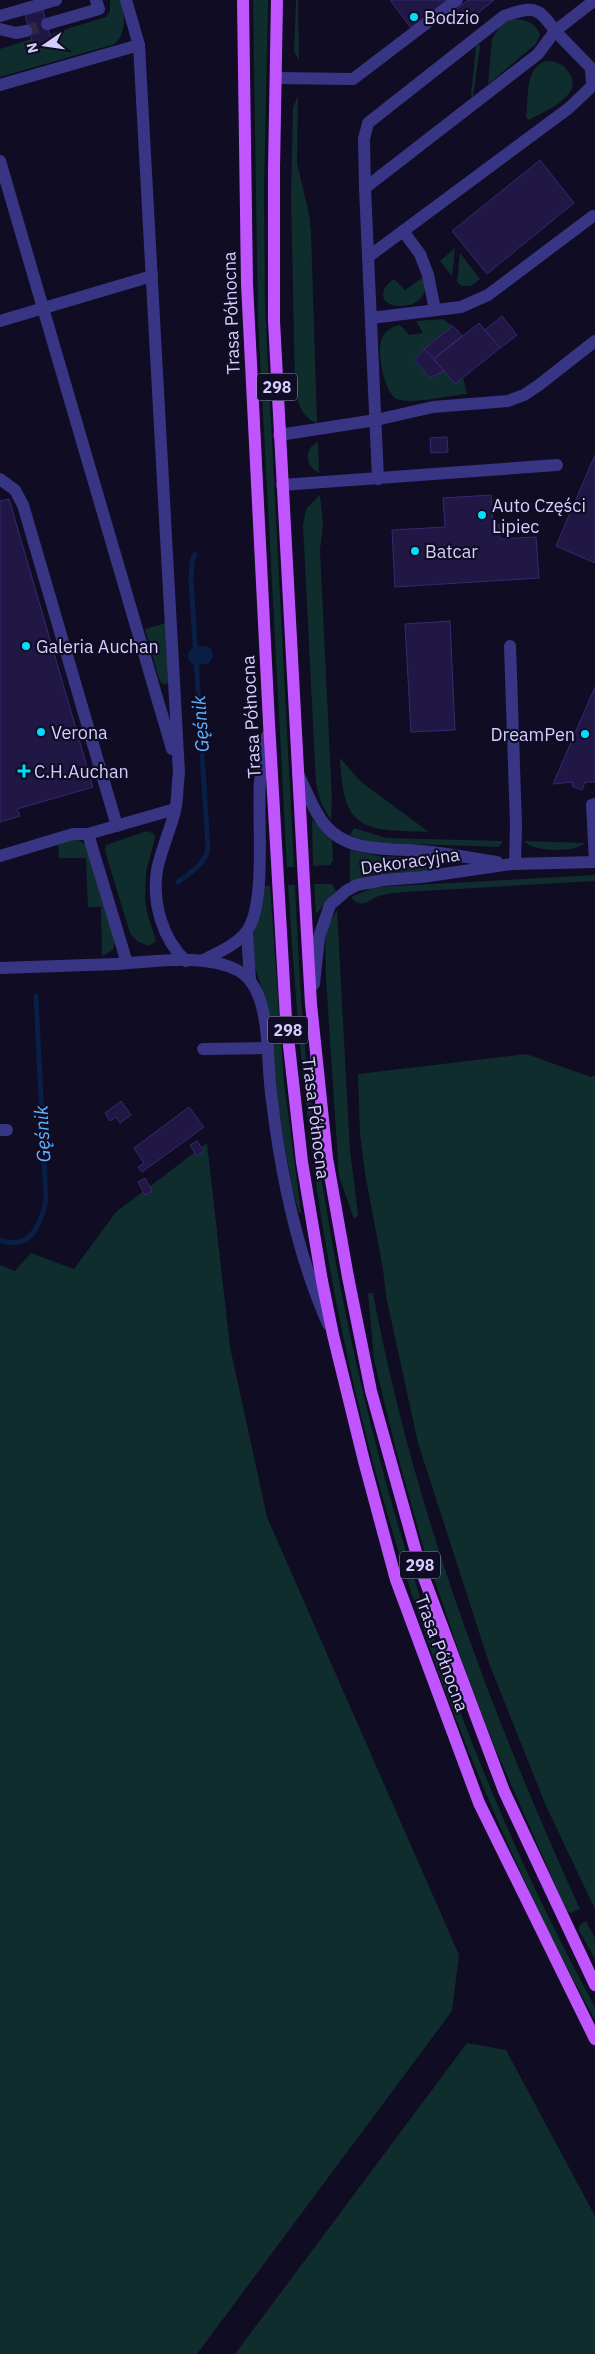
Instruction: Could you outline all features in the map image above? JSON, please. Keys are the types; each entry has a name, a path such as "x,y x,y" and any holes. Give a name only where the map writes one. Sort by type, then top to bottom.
{"main road":[{"name":"Trasa Północna","path":"243,0 247,284 269,723 286,1019 302,1162 333,1335 380,1524 396,1580 479,1803 595,2039"},
{"name":"Trasa Północna","path":"277,0 273,259 282,485 312,1004 327,1158 371,1391 421,1570 504,1791 595,1985"}],"street":[{"path":"0,16 56,0"},
{"path":"47,24 98,9 96,0"},
{"path":"126,0 139,44 178,773 175,809 157,870 156,898 162,926 175,951 186,961"},
{"path":"276,78 354,79 457,0"},
{"path":"365,188 538,54 555,31 595,0"},
{"path":"368,257 570,108 592,86 591,68 555,31 543,14 525,9 504,16 368,124 364,139 365,188 368,257 376,420 378,478"},
{"path":"0,29 16,33 26,31"},
{"path":"0,85 139,44"},
{"path":"0,162 178,773"},
{"path":"371,318 461,307 488,295 593,216"},
{"path":"403,231 420,254 428,275 435,310"},
{"path":"0,321 152,276"},
{"path":"280,435 376,420 433,407 487,403 516,398 538,385 595,341"},
{"path":"282,485 557,465"},
{"path":"0,479 15,490 23,505 117,826"},
{"path":"510,646 516,825 514,864"},
{"path":"269,723 260,782 258,889 254,913 247,932 250,980 260,1003 268,1048 270,1086 278,1148 290,1202 312,1287 333,1335"},
{"name":"Dekoracyjna","path":"298,773 324,824 339,837 359,845 381,850 421,851 514,864"},
{"path":"595,804 592,804 595,862"},
{"path":"0,856 73,834 88,834 175,809"},
{"path":"88,834 126,963"},
{"name":"Dekoracyjna","path":"312,1004 319,937 330,905 346,891 357,885 383,880 422,877 514,864 595,862"},
{"path":"202,960 224,950 247,932"},
{"path":"1,968 202,960 238,970 250,980"},
{"path":"203,1049 268,1048"}],"green space":[{"path":"110,0 120,0 124,17 122,34 115,44 0,77 0,49 31,39 34,48 52,43 50,34 106,17 110,11"},
{"path":"253,0 268,0 264,191 265,306 294,867 287,867 258,319"},
{"path":"296,0 298,0 299,61 294,51"},
{"path":"513,19 530,22 536,27 540,35 536,44 488,84 492,39 502,23"},
{"path":"479,44 473,97 471,95 476,46"},
{"path":"546,61 558,63 567,70 572,79 572,87 562,101 529,120 526,118 531,77 534,70"},
{"path":"298,96 297,163 309,214 311,232 317,423 307,417 301,409 295,387 291,198 293,107"},
{"path":"455,248 452,276 440,261"},
{"path":"460,253 480,279 471,286 462,286 457,282"},
{"path":"423,277 425,289 423,295 414,303 396,306 385,301 383,294 385,288 394,279 405,290"},
{"path":"443,319 453,326 424,349 415,360 429,378 444,371 455,384 463,377 467,394 411,401 397,399 388,389 382,371 380,344 383,335 389,329 400,325 409,335 423,333 416,321"},
{"path":"318,442 319,473 311,466 308,458 310,449"},
{"path":"320,495 323,523 320,551 332,799 331,820 321,803 316,783 303,525 306,509"},
{"path":"166,623 168,683 165,685 160,682 145,629"},
{"path":"340,758 361,782 429,832 388,830 361,822 352,813 346,801"},
{"path":"312,819 332,841 333,860 330,865 313,866"},
{"path":"354,828 386,838 503,841 499,847 384,843 365,841 350,835"},
{"path":"147,831 154,834 155,838 146,872 145,899 147,913 156,941 148,946 137,941 130,933 105,851 106,845"},
{"path":"78,840 86,845 115,941 113,950 102,956 101,907 88,907 86,858 59,858 58,845"},
{"path":"524,841 585,843 573,848 554,850 529,845"},
{"path":"350,850 379,856 431,859 435,865 430,871 376,874 350,882"},
{"path":"595,875 595,881 392,893 379,896 365,903 358,903 351,897 375,887"},
{"path":"314,884 332,884 336,891 316,914"},
{"path":"288,885 295,885 300,982 308,1078 325,1198 347,1318 374,1438 407,1556 446,1673 490,1787 540,1899 595,2007 595,2020 548,1929 504,1836 464,1741 429,1644 397,1546 369,1447 345,1347 326,1246 312,1156 294,976"},
{"path":"262,886 270,886 284,1082 301,1212 299,1213 291,1182 278,1105 268,1008 255,967 253,936 259,918"},
{"path":"337,910 350,1151 358,1215 354,1219 339,1176 326,978 325,938 327,927"},
{"path":"526,1054 591,1077 595,1075 595,1909 546,1806 489,1663 418,1443 386,1296 360,1134 358,1074"},
{"path":"207,1143 230,1347 267,1517 459,1955 452,2011 197,2354 0,2354 0,1265 15,1271 31,1253 74,1269 116,1212"},
{"path":"368,1293 373,1293 390,1373 432,1530 458,1607 515,1759 580,1909 571,1913 567,1911 561,1898 495,1748 466,1672 423,1546 396,1450 374,1360"},
{"path":"586,1921 595,1938 595,1959 578,1929"},
{"path":"467,2043 506,2050 595,2216 595,2354 235,2354"}],"building":[{"name":"Bodzio","path":"390,0 447,0 411,28"},
{"path":"468,0 494,0 462,26 452,13"},
{"path":"43,10 52,43 34,48 25,15"},
{"path":"540,160 574,203 487,274 452,231"},
{"path":"502,316 517,335 500,348 485,330"},
{"path":"479,323 500,348 455,384 434,359"},
{"path":"453,326 462,336 434,358 424,349"},
{"path":"424,349 444,371 429,378 415,360"},
{"path":"447,437 448,452 431,453 430,438"},
{"path":"595,455 595,563 556,546"},
{"path":"491,495 493,524 499,524 500,539 536,537 539,578 395,587 392,530 445,527 443,498"},
{"name":"Galeria Auchan","path":"9,499 93,787 17,809 20,816 0,822 0,501"},
{"path":"450,621 455,730 411,732 405,624"},
{"name":"DreamPen","path":"595,687 595,782 585,782 582,790 572,786 573,782 553,784"},
{"path":"121,1101 131,1115 120,1123 116,1117 110,1121 105,1113"},
{"path":"189,1107 204,1127 142,1172 138,1167 144,1163 134,1148"},
{"path":"197,1141 204,1151 197,1156 190,1145"},
{"path":"145,1178 152,1191 145,1195 138,1182"}],"waterway":[{"name":"Gęśnik","path":"178,882 201,864 208,848 191,580 192,561 195,554"},
{"name":"Gęśnik","path":"197,656 204,655"},
{"name":"Gęśnik","path":"0,1240 10,1243 19,1242 32,1234 37,1227 46,1201 36,996"}],"tunnel":[{"path":"26,31 47,24"}],"place":[{"name":"Bodzio","path":"414,17"},
{"name":"Auto Części Lipiec","path":"482,515"},
{"name":"Batcar","path":"415,551"},
{"name":"Galeria Auchan","path":"26,646"},
{"name":"Verona","path":"41,732"},
{"name":"DreamPen","path":"585,734"},
{"name":"C.H.Auchan","path":"24,771"}]}
